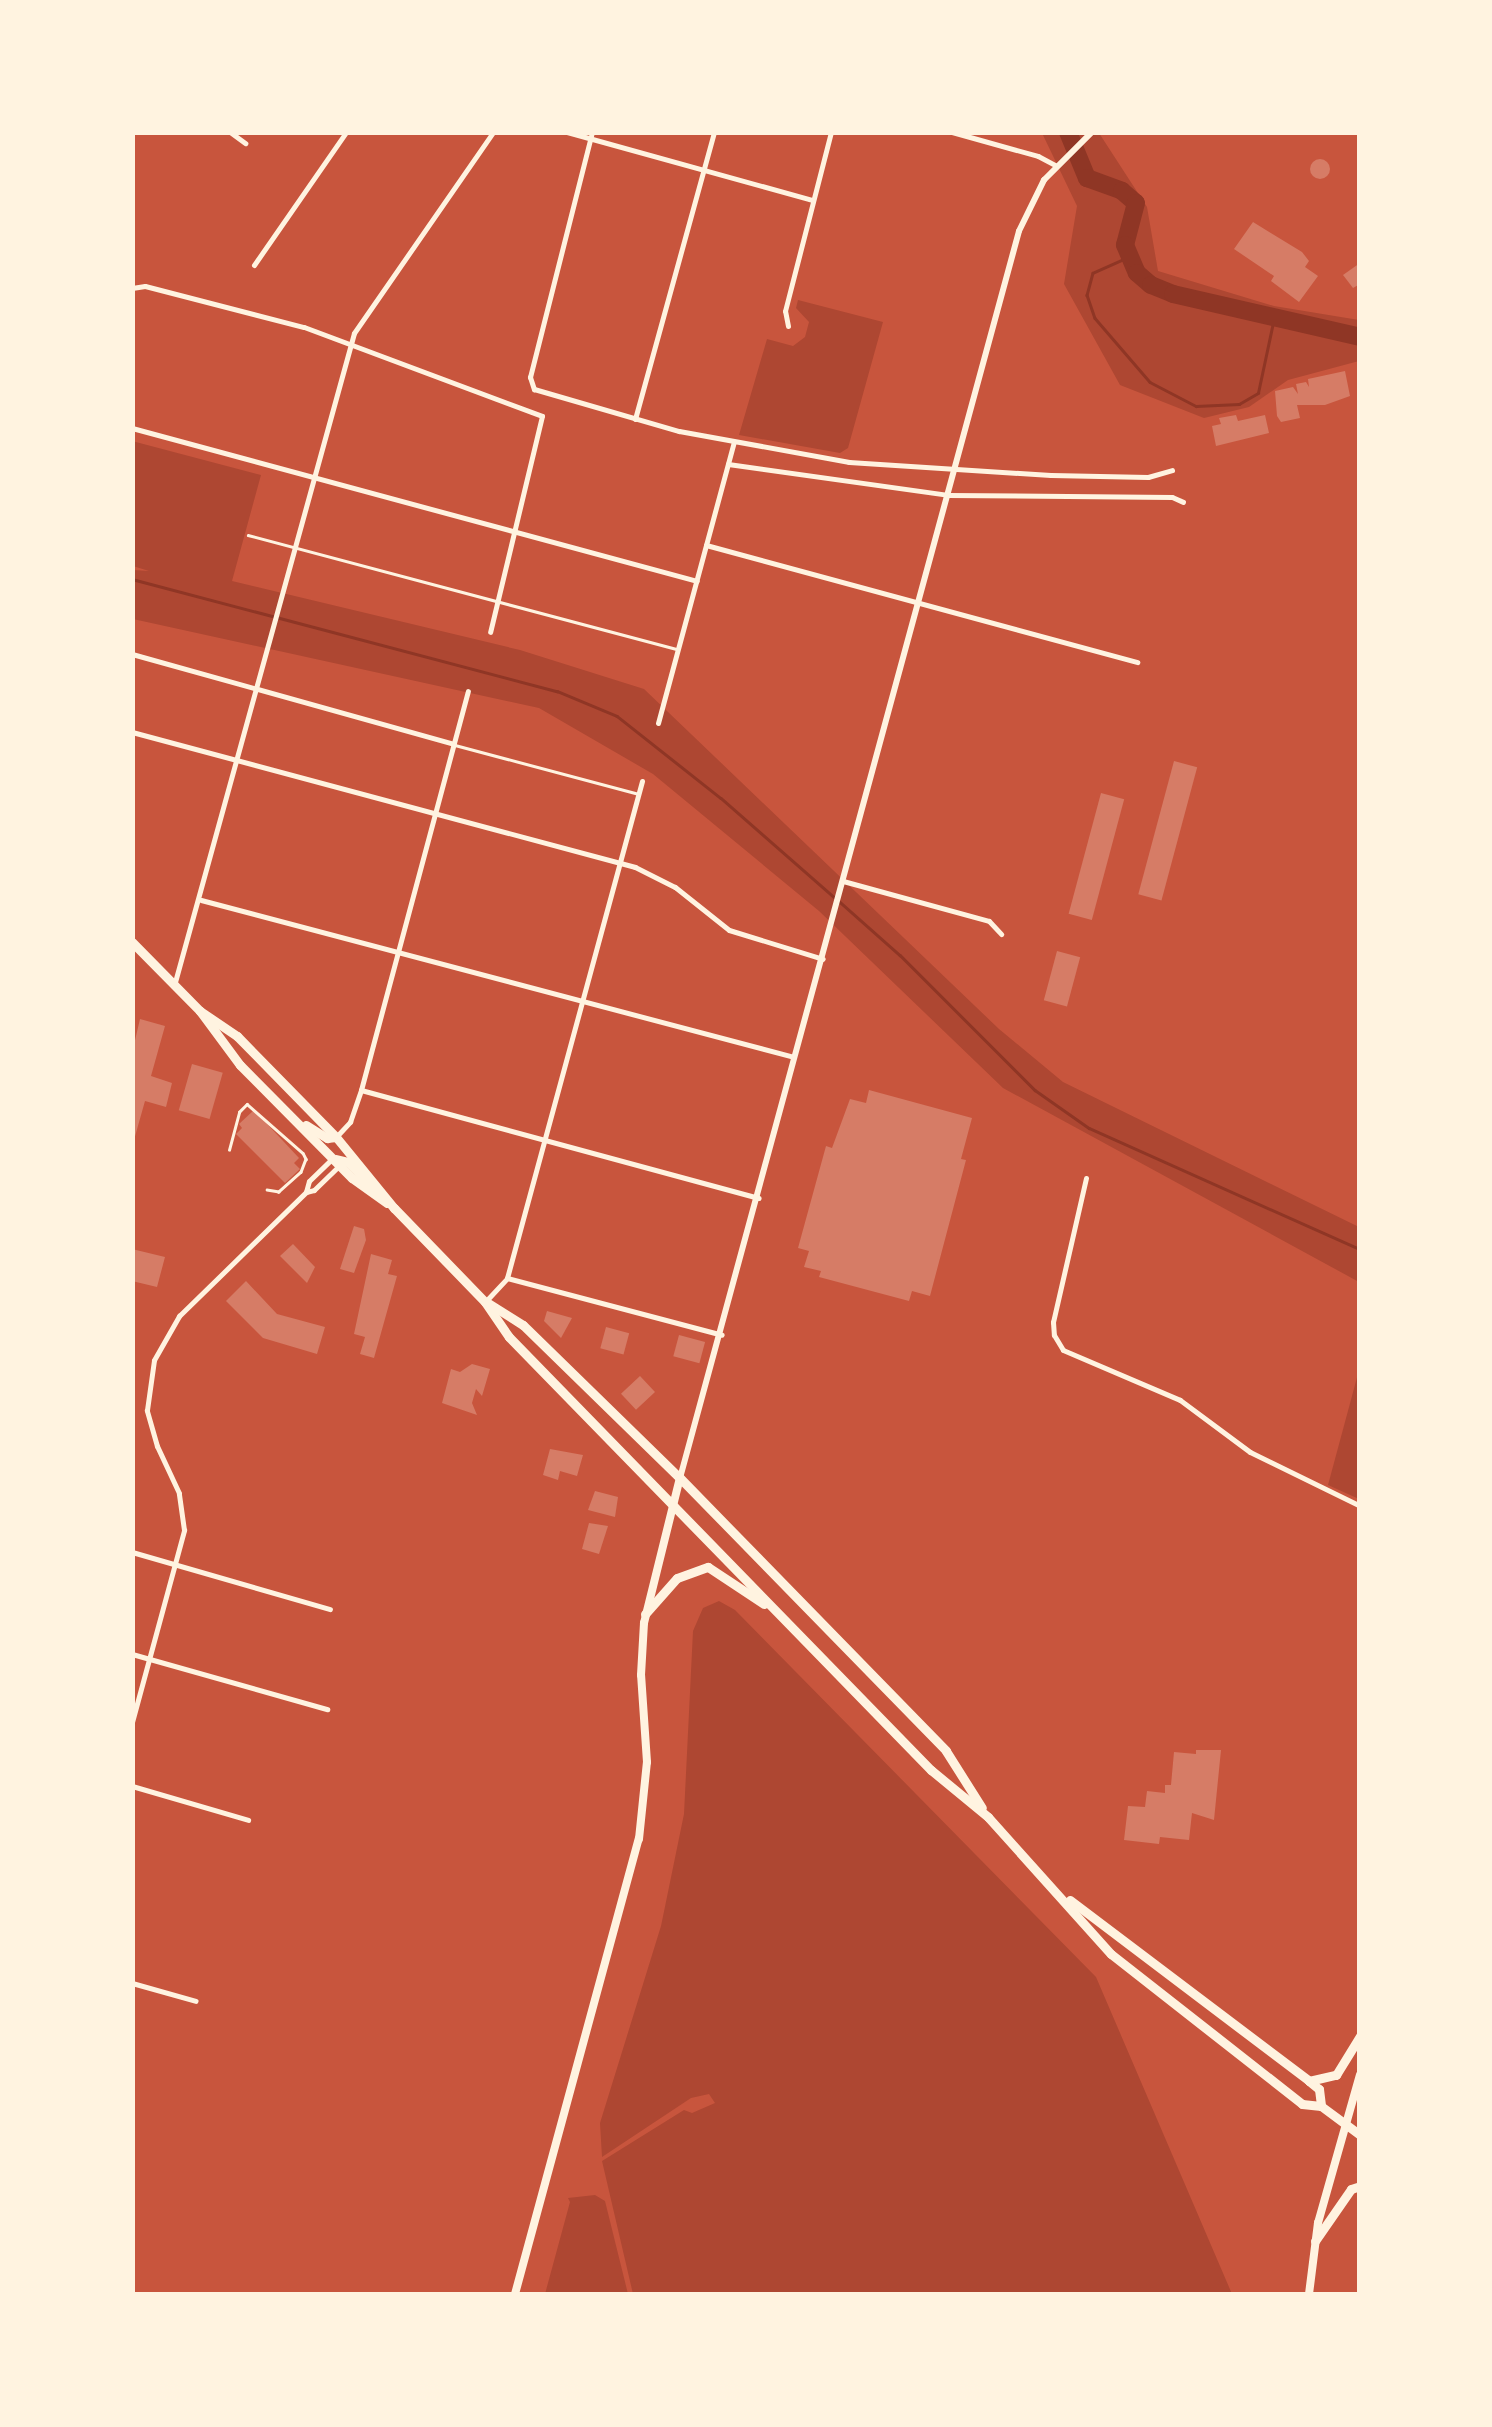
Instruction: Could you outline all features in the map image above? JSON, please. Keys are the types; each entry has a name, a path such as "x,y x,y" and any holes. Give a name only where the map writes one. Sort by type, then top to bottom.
{"highway":[{"path":"132,942 200,1010 236,1036 336,1137 394,1208 485,1302 508,1338 930,1770 988,1817 1060,1892 1111,1954 1302,2104 1321,2106 1360,2135"},
{"path":"200,1010 224,1048 336,1162 394,1208"},
{"path":"291,1115 327,1138 336,1137"},
{"path":"485,1302 523,1325 680,1478 946,1751 988,1817"},
{"path":"645,1614 677,1578 708,1567 721,1572 782,1618"},
{"path":"1060,1892 1319,2089 1321,2106"},
{"path":"1309,2081 1336,2075 1360,2036"},
{"path":"1315,2241 1351,2189 1360,2186"}],"main road":[{"path":"515,2294 640,1839 646,1779 641,1675 645,1614 680,1478"},
{"path":"1309,2294 1315,2241 1360,2075"}],"street":[{"path":"230,132 245,143"},
{"path":"254,265 346,132"},
{"path":"174,983 358,326 492,132"},
{"path":"567,132 813,200"},
{"path":"635,420 714,132"},
{"path":"788,326 785,310 831,132"},
{"path":"952,132 1038,156 1057,166"},
{"path":"680,1478 1025,215 1057,166 1091,134"},
{"path":"591,136 530,386 635,420 849,462 954,472 1148,476 1172,470"},
{"path":"132,288 145,286 352,343 544,418 490,632"},
{"path":"132,428 696,581"},
{"path":"658,723 734,442"},
{"path":"728,464 948,495 1172,497 1183,502"},
{"path":"706,545 1137,662"},
{"path":"132,654 454,744"},
{"path":"336,1137 350,1122 361,1090 468,691"},
{"path":"132,732 618,862 661,877 729,930 823,959"},
{"path":"485,1302 507,1278 642,782"},
{"path":"843,881 988,921 1001,934"},
{"path":"200,899 797,1058"},
{"path":"361,1090 759,1198"},
{"path":"132,1722 177,1564 183,1510 151,1430 147,1392 154,1360 179,1316 306,1192 309,1182 336,1162"},
{"path":"1086,1178 1053,1322 1054,1335 1063,1350 1180,1400 1250,1452 1360,1506"},
{"path":"507,1278 722,1335"},
{"path":"132,1552 330,1609"},
{"path":"132,1654 327,1709"},
{"path":"132,1786 248,1820"},
{"path":"132,1982 196,2002"}],"lane":[{"path":"248,534 678,649"},
{"path":"454,744 638,793"},
{"path":"229,1150 239,1112 248,1104 303,1153 306,1159 301,1172 280,1192 267,1190"}],"shaded area":[{"path":"1042,133 1099,133 1147,207 1158,271 1274,306 1359,320 1359,361 1288,380 1249,407 1204,418 1120,385 1064,284 1077,206"},
{"path":"798,300 883,322 848,448 840,453 739,435 767,339 793,346 805,337 809,322 796,308"},
{"path":"132,441 261,475 232,581 520,650 644,689 999,1029 1063,1082 1359,1227 1359,1282 1003,1088 819,911 653,774 539,708 133,619 133,570 149,571 133,566"},
{"path":"1359,1370 1359,1499 1328,1485"},
{"path":"719,1601 735,1610 1096,1977 1232,2294 633,2294 602,2161 684,2110 692,2113 715,2103 709,2094 691,2098 602,2157 600,2123 661,1926 684,1814 693,1631 703,1608"},
{"path":"595,2195 605,2201 628,2294 545,2294 568,2198"}],"building":[{"path":"1320,159 1330,169 1320,179 1310,169"},
{"path":"1253,222 1302,252 1309,261 1305,267 1318,276 1299,302 1271,281 1274,276 1234,249"},
{"path":"1360,263 1360,284 1353,288 1343,275"},
{"path":"1345,371 1350,396 1325,405 1297,405 1300,418 1281,422 1275,391 1293,387 1298,394 1296,384 1306,382 1309,387 1308,379"},
{"path":"1236,415 1238,421 1265,415 1269,433 1216,446 1212,426 1221,424 1219,418"},
{"path":"1174,761 1197,767 1161,901 1138,894"},
{"path":"1101,793 1124,799 1092,920 1069,914"},
{"path":"1057,951 1080,957 1067,1006 1044,1000"},
{"path":"140,1019 165,1026 151,1076 172,1083 166,1107 145,1101 134,1140 132,1053"},
{"path":"192,1064 223,1073 210,1119 179,1110"},
{"path":"869,1090 972,1118 961,1159 966,1160 930,1296 912,1291 909,1301 819,1277 821,1271 804,1267 809,1251 798,1248 826,1146 832,1148 850,1099 866,1103"},
{"path":"254,1110 299,1158 294,1163 300,1169 285,1183 236,1134 242,1128 239,1124"},
{"path":"354,1226 364,1229 366,1240 354,1273 340,1269"},
{"path":"293,1244 315,1267 307,1283 280,1256"},
{"path":"132,1249 165,1257 157,1287 132,1281"},
{"path":"371,1254 392,1260 388,1274 397,1276 374,1358 360,1354 365,1337 354,1334"},
{"path":"246,1281 277,1314 325,1327 317,1354 263,1338 226,1301"},
{"path":"547,1311 572,1318 561,1338 544,1321"},
{"path":"606,1327 629,1333 623,1354 600,1348"},
{"path":"679,1335 705,1342 699,1363 673,1356"},
{"path":"472,1364 490,1369 482,1396 476,1389 472,1403 477,1415 442,1403 451,1369 460,1372"},
{"path":"640,1376 655,1392 636,1410 621,1394"},
{"path":"550,1449 583,1455 577,1476 560,1471 558,1480 543,1475"},
{"path":"595,1491 618,1497 615,1517 588,1510"},
{"path":"589,1523 608,1526 599,1554 582,1549"},
{"path":"1196,1750 1221,1750 1214,1820 1192,1813 1189,1840 1160,1837 1159,1844 1124,1840 1128,1806 1145,1807 1147,1791 1165,1793 1165,1785 1171,1785 1174,1752 1196,1754"}],"waterway":[{"path":"1068,132 1087,178 1122,191 1136,203 1125,245 1137,273 1151,285 1173,294 1360,337"},
{"path":"1127,258 1093,273 1087,295 1095,318 1150,382 1196,406 1239,404 1258,393 1274,318"},
{"path":"132,579 557,691 617,716 721,798 834,897"},
{"path":"840,902 900,955 1035,1090 1089,1128 1360,1249"}]}
